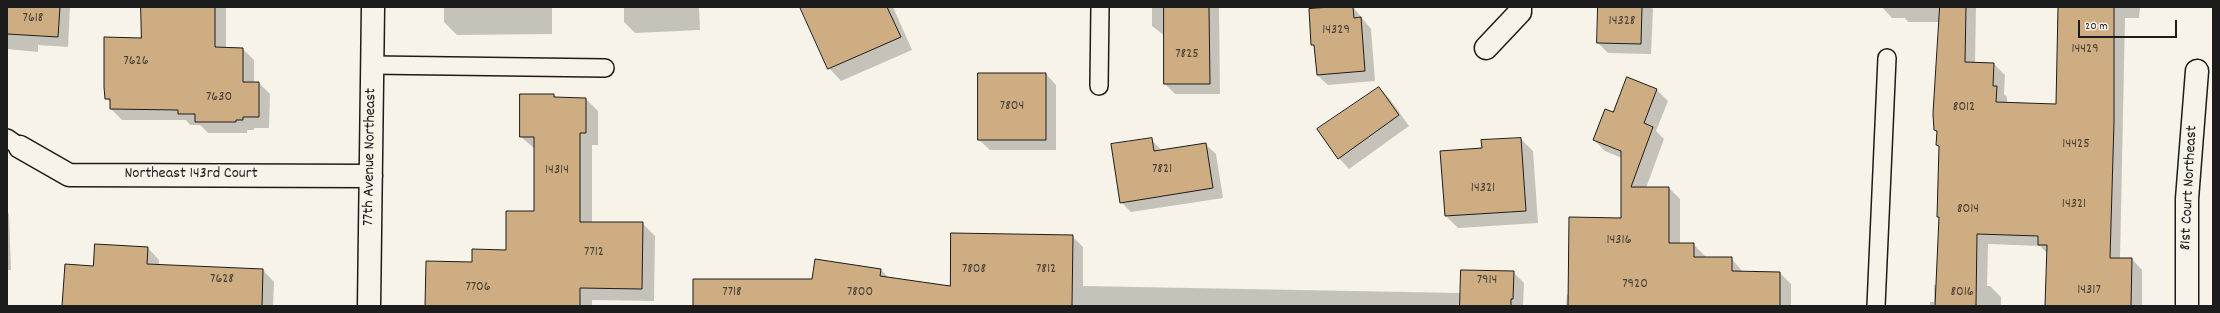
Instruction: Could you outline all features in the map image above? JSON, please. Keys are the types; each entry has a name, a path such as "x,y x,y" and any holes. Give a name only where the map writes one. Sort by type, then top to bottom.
{"street":[{"name":"77th Avenue Northeast","path":"369,306 373,7"},
{"path":"1486,48 1520,12 1520,7"},
{"name":"81st Court Northeast","path":"2187,306 2188,199 2197,71"},
{"name":"Northeast 143rd Court","path":"13,142 69,175 371,176"}],"lane":[{"path":"1099,86 1100,7"},
{"path":"1876,306 1886,58"},
{"path":"372,65 605,68"}],"building":[{"path":"7,7 60,7 58,37 7,34"},
{"path":"141,7 215,7 215,47 243,48 243,82 259,82 259,117 243,117 243,120 236,120 236,122 195,122 195,114 178,114 178,110 110,109 110,99 105,99 104,87 104,37 141,38"},
{"path":"800,7 887,7 901,37 828,69"},
{"path":"1164,7 1209,7 1210,84 1164,84"},
{"path":"1353,7 1354,18 1361,17 1365,71 1317,75 1314,45 1311,45 1309,9"},
{"path":"1598,7 1642,7 1641,44 1597,43"},
{"path":"1940,7 1966,7 1965,62 1994,63 1993,86 1997,86 1996,102 2056,104 2058,7 2114,7 2114,122 2110,258 2132,258 2131,306 2045,306 2047,245 2038,245 2038,236 1977,234 1976,306 1935,306 1939,217 1937,217 1939,146 1936,145 1937,131 1934,130 1933,114"},
{"path":"978,73 1046,73 1046,140 978,140"},
{"path":"1627,77 1657,89 1644,123 1653,127 1631,187 1669,187 1669,243 1694,243 1694,257 1732,257 1732,271 1780,272 1780,306 1568,306 1569,217 1621,218 1621,151 1593,140 1605,109 1613,112"},
{"path":"1379,87 1399,115 1338,159 1317,129"},
{"path":"520,94 554,94 554,97 586,98 586,133 580,133 580,222 643,222 642,289 580,288 580,306 425,306 426,261 472,262 472,249 506,250 506,211 534,211 534,137 520,137"},
{"path":"1152,138 1154,151 1206,143 1213,188 1120,203 1111,144"},
{"path":"1521,138 1526,211 1445,216 1440,151 1482,148 1481,140"},
{"path":"951,233 1073,235 1072,306 693,306 693,279 812,279 815,259 881,269 880,276 950,286"},
{"path":"95,244 148,247 147,264 263,269 262,306 62,306 65,264 93,266"},
{"path":"1461,270 1514,271 1513,299 1511,299 1511,306 1460,306"}]}
